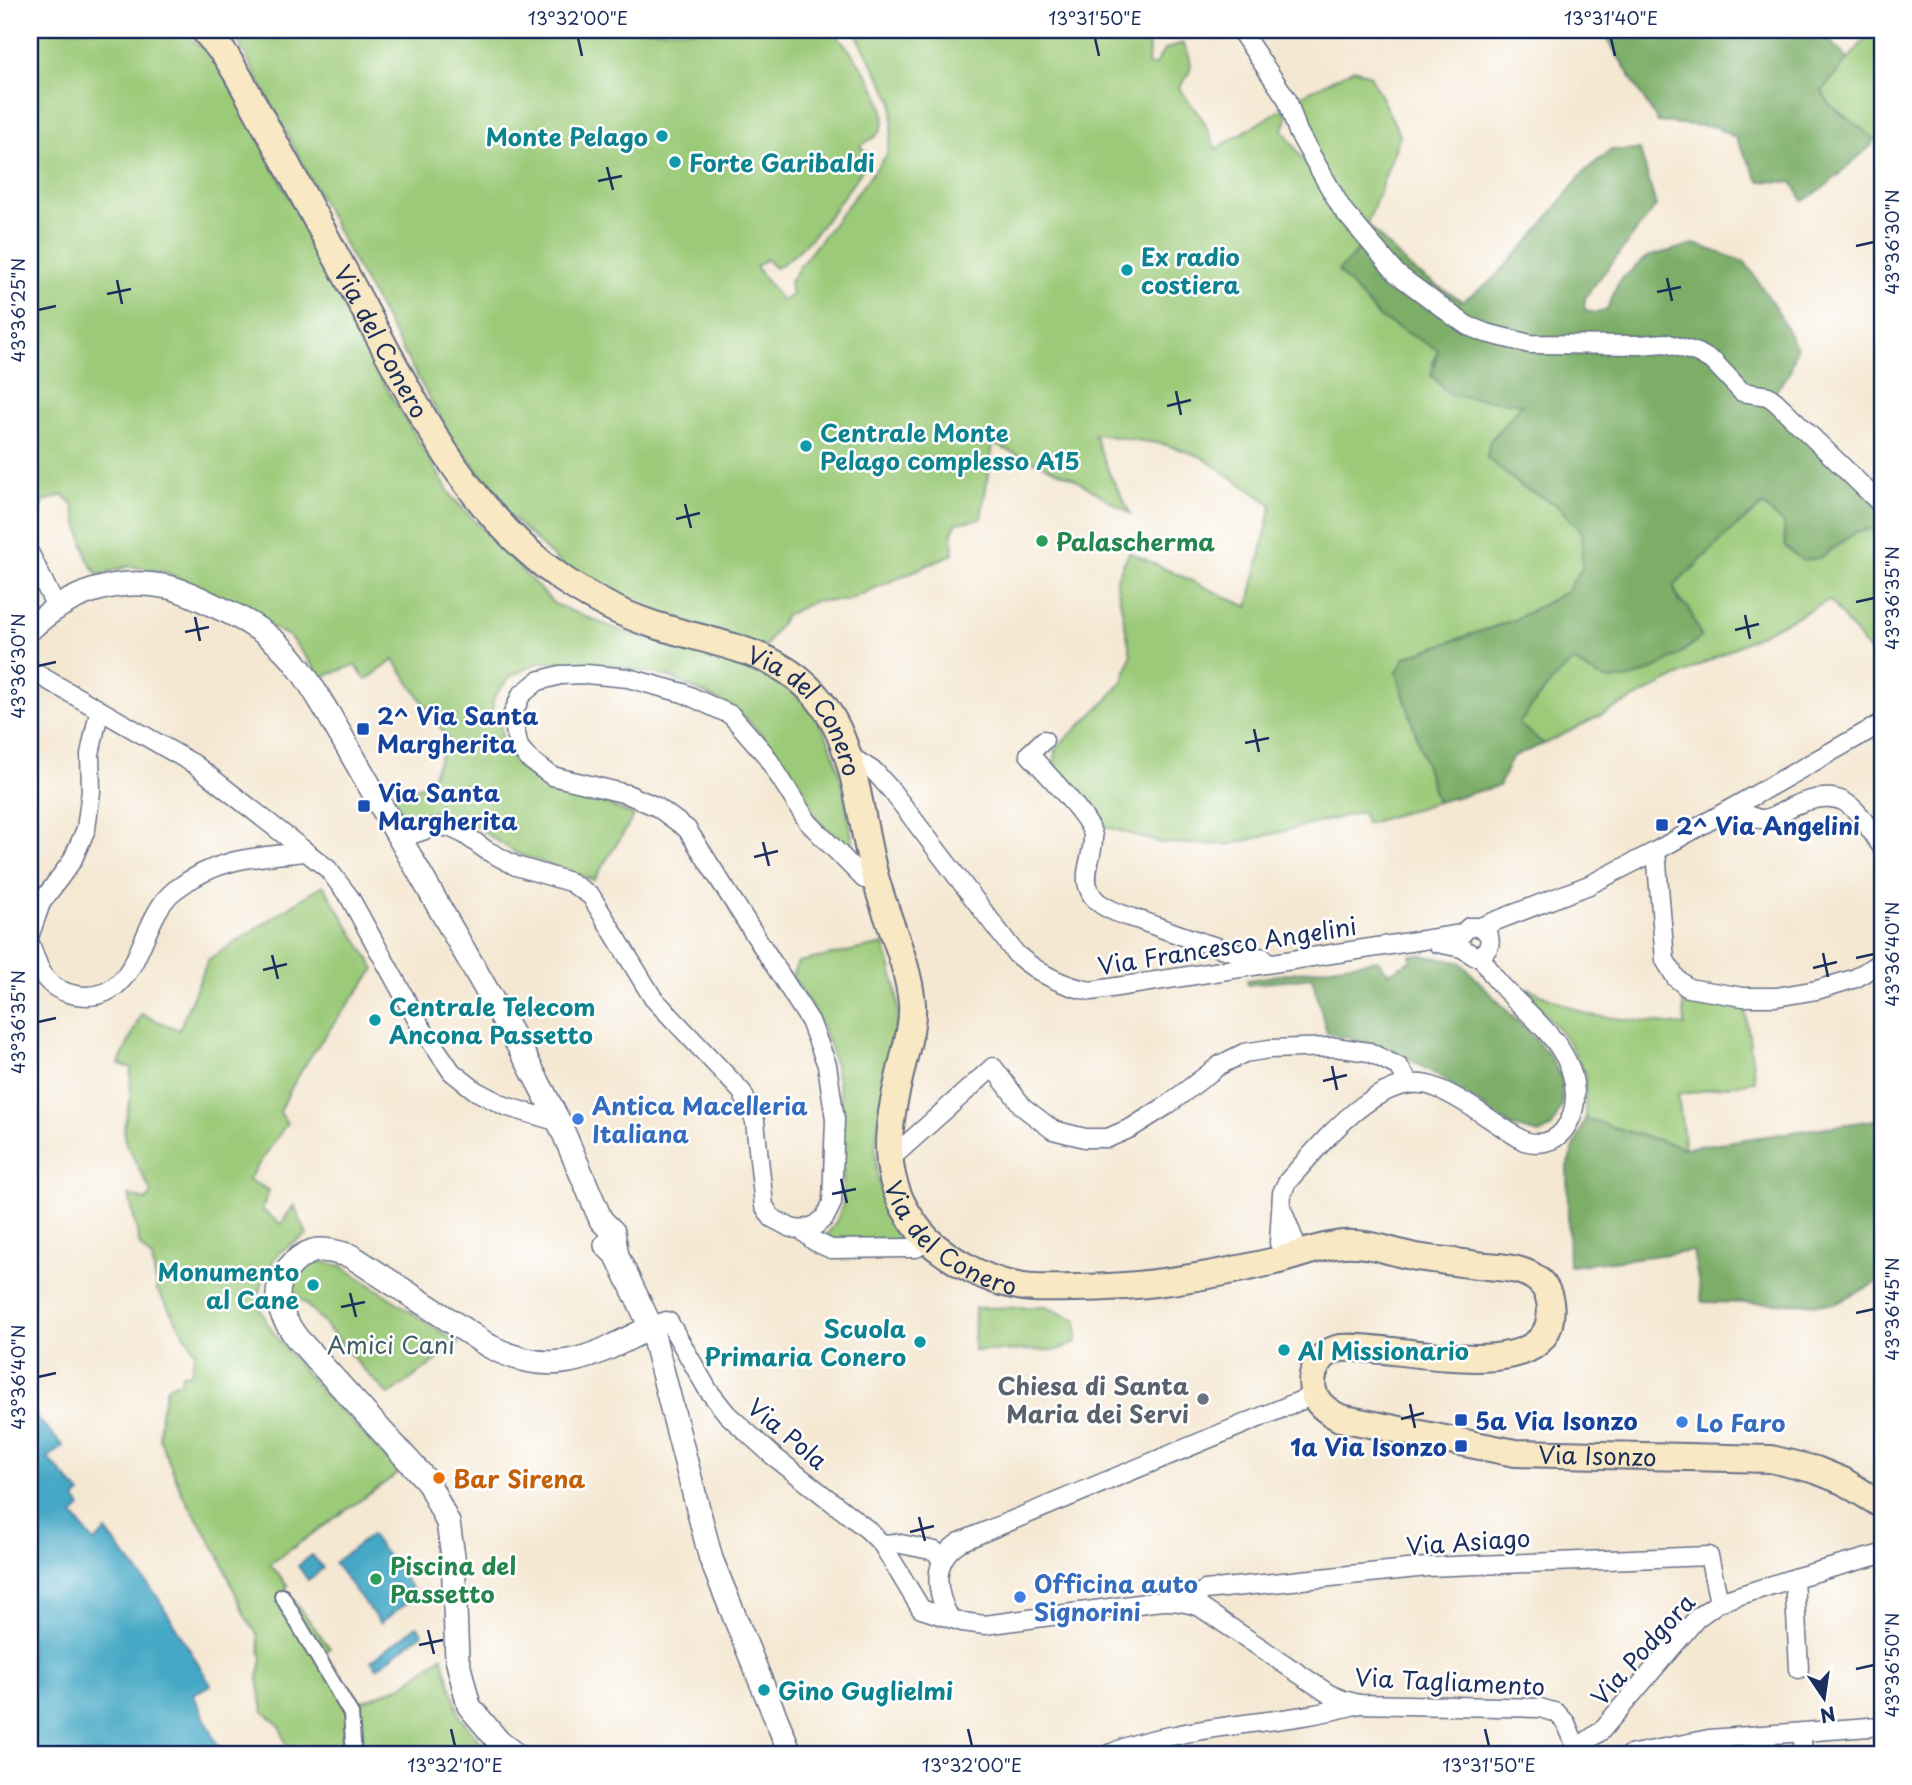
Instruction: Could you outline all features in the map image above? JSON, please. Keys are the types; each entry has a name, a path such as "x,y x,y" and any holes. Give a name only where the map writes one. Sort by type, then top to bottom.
{"main road":[{"name":"Via del Conero","path":"204,30 237,74 424,421 485,509 510,535 560,577 616,610 652,624 768,659 788,670 822,702 848,755 876,880 908,977 912,1004 908,1040 889,1129 888,1161 896,1191 922,1244 992,1279 1024,1287 1141,1286 1225,1273 1324,1247 1359,1244 1414,1256 1526,1272 1545,1287 1550,1303 1548,1329 1542,1340 1523,1352 1505,1357 1410,1355 1365,1348 1329,1350 1321,1356 1313,1374 1314,1395"},
{"name":"Via Isonzo","path":"1314,1395 1322,1407 1340,1419 1515,1453 1771,1459 1816,1470 1843,1481 1882,1505"}],"street":[{"path":"1240,30 1287,99 1298,132 1342,209 1382,259 1415,289 1468,326 1508,340 1549,345 1666,343 1698,353 1714,362 1742,392 1768,396 1776,402 1882,505"},
{"path":"30,554 56,607"},
{"path":"30,628 56,607 98,587 136,582 170,587 247,622 274,640 300,669 401,838 526,1059 559,1122 601,1220 601,1237 610,1251 617,1256 652,1327 711,1559 791,1755"},
{"path":"30,670 99,712 194,764 328,869 350,898 421,1027 452,1072 476,1091 505,1106 559,1122"},
{"path":"401,838 434,827 449,827 516,866 570,882 591,896 653,998 742,1092 755,1121 764,1206 772,1218 791,1228 802,1230 816,1225 825,1217 832,1203 835,1119 827,1065 810,1021 687,829 647,802 602,787 552,776 529,759 519,747 512,716 521,695 538,681 586,674 628,678 684,693 731,715 765,754 808,822 864,879 876,880"},
{"path":"30,934 41,903 72,861 86,829 91,791 90,754 99,712"},
{"name":"Via Francesco Angelini","path":"848,755 875,772 891,790 1016,954 1036,971 1070,987 1091,991 1282,961 1423,942 1462,941 1469,927 1485,932 1531,908 1589,885 1882,723"},
{"path":"1044,740 1029,754 1087,820 1094,833 1087,871 1088,888 1098,902 1115,911 1189,938 1282,961"},
{"path":"1734,807 1763,819 1815,797 1843,799 1856,809 1882,847"},
{"path":"1656,850 1665,960 1676,978 1688,988 1743,997 1776,998 1817,990 1856,978 1882,961"},
{"path":"30,943 40,973 63,992 85,996 104,993 125,977 139,954 153,920 173,892 208,869 236,859 306,852"},
{"path":"1462,941 1469,955 1480,955 1489,948 1485,932"},
{"path":"1189,938 1203,950 1214,972 1226,957 1226,949"},
{"path":"1289,1258 1279,1243 1280,1206 1287,1182 1355,1112 1384,1092 1410,1084 1436,1087 1532,1144 1554,1139 1572,1117 1575,1102 1574,1080 1564,1055 1534,1018 1495,978 1480,955"},
{"path":"888,1161 993,1066 1023,1107 1053,1130 1086,1138 1108,1138 1131,1128 1166,1106 1220,1065 1244,1053 1269,1049 1335,1047 1369,1052 1399,1067 1410,1084"},
{"path":"802,1230 814,1241 831,1249 860,1250 922,1244"},
{"path":"516,1755 499,1742 468,1706 457,1659 453,1556 448,1523 428,1482 296,1337 283,1316 278,1298 279,1285 286,1270 314,1251 333,1251 351,1256 489,1346 510,1357 536,1363 573,1362 606,1350 652,1327"},
{"name":"Via Pola","path":"652,1327 669,1322 708,1390 727,1414 772,1455 848,1513 882,1544"},
{"path":"950,1618 940,1597 938,1584 941,1559 960,1542 1314,1395"},
{"path":"882,1544 935,1551 941,1559"},
{"name":"Via Tagliamento","path":"882,1544 921,1609 950,1618 985,1625 1153,1602 1187,1602 1200,1606 1329,1694 1359,1704 1540,1708 1557,1713 1566,1723 1574,1753"},
{"name":"Via Podgora","path":"1574,1753 1601,1731 1697,1618 1719,1602 1882,1554"},
{"name":"Via Asiago","path":"1187,1602 1205,1590 1427,1567 1709,1556 1719,1602"},
{"path":"1794,1578 1799,1670"},
{"path":"282,1596 351,1714 354,1755"},
{"path":"1108,1755 1141,1742 1206,1728 1327,1713 1359,1704"},
{"path":"1629,1755 1709,1739 1882,1726"}],"green space":[{"path":"30,30 181,30 210,55 247,113 377,372 452,497 554,604 629,634 754,666 783,683 804,703 820,724 831,747 839,772 856,859 816,818 763,736 735,708 669,677 593,662 540,662 511,676 494,696 491,718 500,719 503,746 520,769 542,786 594,798 634,816 594,880 518,854 457,815 408,823 392,794 429,784 448,739 394,660 366,680 355,665 322,677 289,636 168,573 130,566 98,575 88,560 73,505 64,495 44,501 40,514 30,521"},
{"path":"229,30 833,30 858,61 874,87 883,112 883,124 877,134 860,146 870,158 814,234 788,260 775,268 766,259 756,267 782,301 792,295 790,282 800,266 886,156 892,130 893,101 854,30 1131,30 1149,46 1148,65 1155,65 1164,50 1182,43 1189,55 1191,66 1179,88 1203,120 1216,149 1285,107 1287,119 1283,130 1361,246 1339,272 1379,317 1439,350 1432,364 1498,400 1523,404 1490,441 1522,487 1554,503 1582,531 1582,568 1566,592 1514,620 1405,657 1397,673 1437,802 1366,824 1362,812 1228,845 1160,843 1107,827 1054,771 1056,748 1107,700 1123,681 1131,655 1116,580 1129,552 1248,607 1272,505 1200,456 1163,444 1094,434 1110,475 1131,514 1071,477 993,444 981,519 957,523 952,532 953,554 846,601 815,601 786,615 765,647 643,608 562,565 509,515 478,470 454,443 356,266 237,39"},
{"path":"1602,30 1819,30 1848,59 1822,91 1830,105 1874,138 1871,146 1822,189 1803,201 1792,182 1759,181 1736,138 1716,127 1658,122"},
{"path":"1877,31 1882,33 1882,145 1830,105 1822,91 1861,44"},
{"path":"1354,69 1370,75 1400,135 1364,233 1300,132 1294,99"},
{"path":"1611,150 1640,150 1656,206 1586,296 1586,311 1597,313 1607,309 1619,281 1647,257 1695,244 1745,262 1775,307 1797,348 1789,374 1775,391 1882,509 1882,527 1856,532 1821,557 1803,561 1785,547 1784,524 1763,505 1734,528 1674,586 1678,601 1689,608 1701,637 1660,666 1625,679 1603,678 1573,661 1544,691 1519,724 1544,744 1512,757 1499,786 1437,802 1397,673 1405,657 1514,620 1566,592 1582,568 1582,531 1554,503 1522,487 1487,458 1490,441 1522,404 1450,395 1431,375 1438,350 1379,317 1338,271 1357,250 1367,224 1411,269 1462,301 1489,283 1531,239 1584,172"},
{"path":"1764,505 1821,557 1856,532 1882,527 1882,667 1829,600 1544,744 1518,725 1544,691 1573,661 1587,670 1687,649 1701,637 1679,600 1674,586 1734,528"},
{"path":"323,885 375,969 298,1075 280,1112 287,1123 248,1180 269,1190 262,1210 281,1224 294,1205 307,1235 285,1248 276,1257 268,1269 259,1302 278,1339 298,1364 400,1472 270,1564 288,1586 285,1589 330,1648 324,1653 361,1702 404,1685 442,1656 460,1717 491,1755 289,1755 280,1726 263,1711 258,1678 262,1659 257,1634 246,1618 219,1555 183,1495 159,1438 167,1387 181,1381 182,1374 191,1373 195,1351 157,1290 152,1259 140,1246 129,1195 147,1201 152,1193 126,1144 124,1127 130,1100 131,1068 119,1064 141,1014 179,1030 208,960"},
{"path":"884,944 897,993 898,1023 877,1135 878,1179 885,1199 914,1238 909,1242 841,1247 827,1235 843,1204 840,1092 822,1027 792,976 798,962"},
{"path":"1410,955 1460,962 1548,1053 1562,1079 1562,1105 1552,1127 1539,1134 1513,1127 1401,1054 1327,1033 1312,977 1248,985 1247,980 1377,960 1389,973 1412,960"},
{"path":"1525,987 1588,1015 1685,1026 1683,1000 1745,1008 1755,1081 1678,1095 1685,1148 1585,1119 1585,1072 1569,1043"},
{"path":"1585,1119 1685,1148 1882,1119 1882,1280 1835,1304 1702,1302 1693,1251 1569,1266 1567,1166"},
{"name":"Amici Cani","path":"318,1261 342,1266 459,1344 389,1395 291,1290 300,1269"},
{"path":"1046,1307 1077,1320 1077,1342 1057,1350 974,1351 975,1308"}],"water":[{"path":"30,1410 63,1446 48,1458 81,1494 75,1499 81,1507 73,1515 94,1542 106,1531 157,1596 211,1685 193,1694 222,1754 230,1752 232,1755 30,1755"},
{"name":"Piscina del Passetto","path":"371,1535 417,1595 380,1623 334,1563"},
{"path":"312,1555 323,1568 308,1580 298,1566"},
{"path":"417,1626 423,1633 377,1668 371,1661"}],"place":[{"name":"Monte Pelago","path":"662,136"},
{"name":"Forte Garibaldi","path":"675,162"},
{"name":"Ex radio costiera","path":"1127,270"},
{"name":"Centrale Monte Pelago complesso A15","path":"806,446"},
{"name":"Palascherma","path":"1042,541"},
{"name":"2^ Via Santa Margherita","path":"363,729"},
{"name":"Via Santa Margherita","path":"364,806"},
{"name":"2^ Via Angelini","path":"1662,825"},
{"name":"Centrale Telecom Ancona Passetto","path":"375,1020"},
{"name":"Antica Macelleria Italiana","path":"578,1119"},
{"name":"Monumento al Cane","path":"313,1285"},
{"name":"Scuola Primaria Conero","path":"920,1342"},
{"name":"Al Missionario","path":"1284,1350"},
{"name":"Chiesa di Santa Maria dei Servi","path":"1203,1399"},
{"name":"5a Via Isonzo","path":"1461,1420"},
{"name":"Lo Faro","path":"1682,1422"},
{"name":"1a Via Isonzo","path":"1461,1446"},
{"name":"Bar Sirena","path":"439,1478"},
{"name":"Piscina del Passetto","path":"376,1579"},
{"name":"Officina auto Signorini","path":"1020,1597"},
{"name":"Gino Guglielmi","path":"764,1690"}]}
